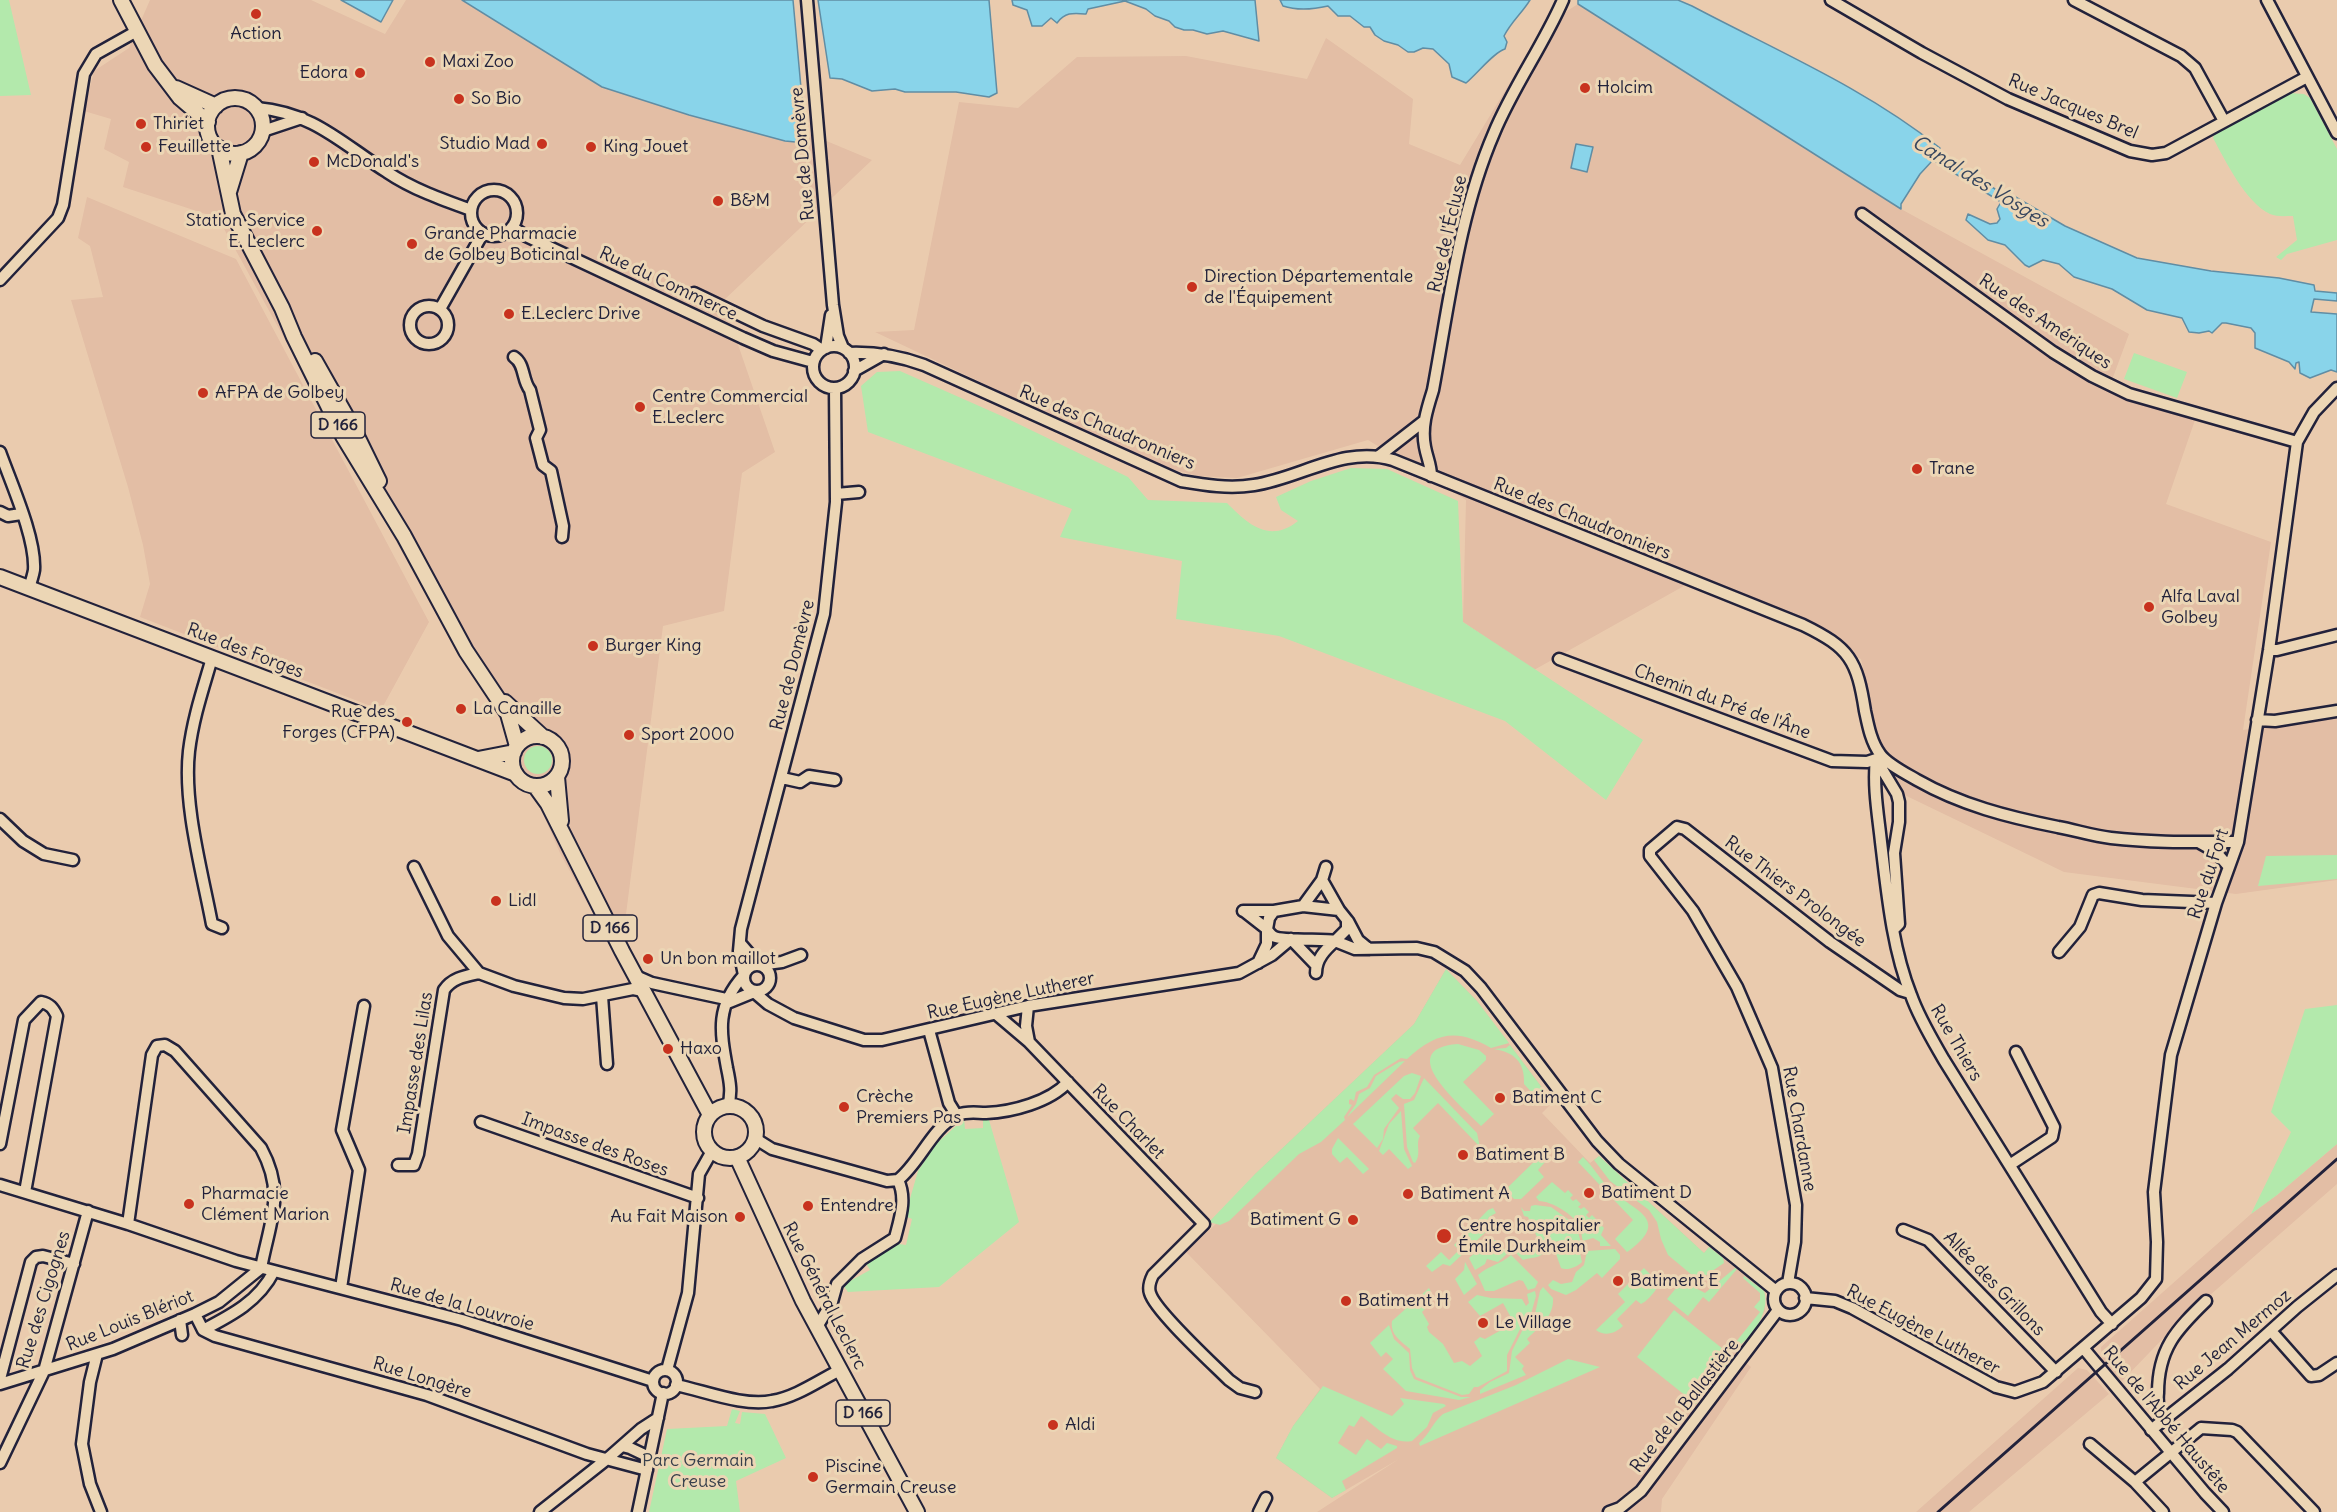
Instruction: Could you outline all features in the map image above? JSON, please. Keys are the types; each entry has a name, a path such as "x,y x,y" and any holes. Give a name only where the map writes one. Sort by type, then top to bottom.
{"main road":[{"path":"121,0 155,65 180,98 207,122 211,139 219,148 226,152 241,153 255,145 263,131 261,115 257,108 250,102 236,97 223,100 216,106 207,122"},
{"path":"169,84 216,106"},
{"name":"D 166","path":"219,148 233,214 282,308 343,436 404,536 466,651 497,694 508,714 515,749"},
{"path":"228,197 241,153"},
{"name":"Rue des Forges","path":"0,577 516,774"},
{"name":"D 166","path":"497,694 543,737"},
{"path":"478,759 515,749 532,737 543,737 557,746 561,753 561,769 557,777 543,785 535,786 521,780 513,767 515,749"},
{"name":"D 166","path":"557,777 557,800 564,838"},
{"name":"D 166","path":"535,786 548,804 710,1115"},
{"path":"728,1106 736,1107 750,1115 756,1131 756,1139 752,1148 737,1157 723,1157 712,1151 706,1143 704,1133 705,1124 710,1115 721,1107 728,1106"},
{"name":"Rue Général Leclerc","path":"737,1157 817,1327 917,1512"}],"street":[{"name":"Rue de Domèvre","path":"807,0 833,305 838,336 846,351"},
{"name":"Rue de l'Écluse","path":"1431,476 1431,465 1425,447 1424,420 1433,390 1473,190 1494,133 1553,24 1563,0"},
{"name":"Rue Jacques Brel","path":"1831,0 1922,53 2008,99 2130,151 2166,153 2307,77"},
{"path":"2074,0 2181,56 2195,69 2224,120"},
{"path":"2267,0 2337,133"},
{"path":"0,280 58,218 65,194 84,74 96,54 137,31"},
{"path":"257,108 290,113 317,124 389,174 447,202 471,210"},
{"path":"263,131 303,118"},
{"path":"486,191 503,191 510,196 517,211 512,227 498,235 483,233 476,227 471,210 479,195 486,191"},
{"name":"Rue des Amériques","path":"1862,214 2053,352 2092,376 2135,396 2297,442"},
{"name":"Rue du Commerce","path":"512,227 526,236 743,338 773,351 813,362"},
{"path":"440,309 483,233"},
{"path":"694,293 763,326 824,349"},
{"name":"Rue de Domèvre","path":"824,349 833,305"},
{"path":"854,371 853,358 846,351 831,346 824,349 813,362 817,379 825,386 835,388 847,382 854,371 884,354"},
{"name":"Rue des Chaudronniers","path":"846,351 904,357 924,364 1181,481 1218,487 1256,485 1345,457 1379,456 1431,476 1803,625 1827,637 1842,649 1858,674 1868,725 1878,758"},
{"path":"514,357 519,361 530,390 540,430 536,438 538,451 543,465 551,471 563,526 562,537"},
{"name":"Rue de Domèvre","path":"744,975 739,951 741,929 824,614 836,494 835,388"},
{"name":"Rue du Fort","path":"2084,1349 2141,1298 2156,1279 2157,1242 2154,1192 2170,1055 2216,903 2238,842 2269,650 2297,442 2314,412 2337,388"},
{"path":"1379,456 1424,420"},
{"path":"0,452 33,558 34,572 29,588"},
{"path":"836,494 859,492"},
{"path":"0,512 8,516 21,514"},
{"path":"2269,650 2337,635"},
{"path":"212,658 195,711 189,754 189,797 212,924 222,928"},
{"name":"Chemin du Pré de l'Âne","path":"1559,659 1832,760 1867,762 1878,758"},
{"path":"2257,720 2275,721 2337,711"},
{"path":"1878,758 1935,790 1982,809 2015,818 2110,838 2238,842"},
{"name":"Rue Thiers","path":"1878,758 1899,802 1899,822 1894,853 1899,924 1894,929"},
{"name":"Rue Thiers","path":"1878,758 1874,778 1886,885 1910,993 1944,1060 2011,1164 2101,1312 2112,1324"},
{"path":"782,778 800,783 809,777 835,780"},
{"path":"0,819 23,841 45,854 73,860"},
{"name":"Rue Thiers Prolongée","path":"1661,839 1677,827 1685,829 1830,942 1900,990 1910,993"},
{"name":"Rue Chardanne","path":"1661,839 1650,850 1650,856 1693,911 1737,987 1772,1068 1796,1205 1795,1242 1788,1283"},
{"path":"2197,842 2216,852 2229,867"},
{"path":"414,867 448,936 479,974 514,986 564,998 583,999 633,989 644,991"},
{"path":"1303,906 1322,880 1326,867"},
{"path":"1322,880 1358,940 1369,949"},
{"path":"2059,952 2080,927 2093,895 2099,893 2142,900 2216,903"},
{"path":"1339,910 1303,906 1274,911 1242,910 1267,929 1272,936 1280,939 1309,938 1335,941 1355,949 1417,948 1434,952 1465,970 1481,987 1597,1141 1619,1164 1776,1291"},
{"path":"1258,963 1267,944 1269,918 1274,911"},
{"path":"1291,939 1316,969 1325,950 1347,929 1347,920"},
{"name":"Rue Eugène Lutherer","path":"754,992 783,1014 794,1018 864,1040 896,1038 1028,1006 1239,973 1272,955 1291,939"},
{"path":"740,943 759,965 768,971 774,1006"},
{"path":"636,976 652,983 726,1001 762,991 797,957 749,967 730,991 726,1001 722,1015 721,1034 731,1095 728,1106"},
{"name":"Impasse des Lilas","path":"398,1165 414,1165 418,1154 444,990 448,983 462,976 479,974"},
{"path":"744,975 745,984 754,992"},
{"path":"602,996 607,1064"},
{"path":"0,1144 24,1020 42,1002 54,1008 57,1016 25,1192"},
{"path":"341,1288 359,1170 342,1130 364,1006"},
{"path":"1028,1006 1026,1026 1029,1042"},
{"name":"Rue Charlet","path":"996,1014 1029,1042 1204,1224 1153,1275 1149,1293 1161,1311 1229,1380 1240,1388 1255,1392"},
{"path":"929,1030 949,1103 957,1116"},
{"path":"128,1224 152,1055 157,1046 165,1045 175,1051 261,1148 271,1167 276,1202 261,1268"},
{"path":"2011,1164 2052,1137 2054,1128 2016,1052"},
{"path":"756,1139 772,1149 887,1181 898,1180 915,1165 933,1137 957,1116 968,1113 1013,1111 1037,1102 1068,1082"},
{"name":"Impasse des Roses","path":"481,1122 698,1198"},
{"path":"667,1370 688,1293 699,1174 712,1151"},
{"path":"817,1327 832,1302 837,1284 862,1259 895,1238 903,1200 898,1180"},
{"name":"Rue de la Louvroie","path":"0,1185 88,1211 261,1268 462,1320 653,1381"},
{"name":"Rue des Cigognes","path":"0,1463 35,1384 44,1371 88,1211"},
{"name":"Allée des Grillons","path":"1902,1230 1928,1240 2056,1372"},
{"path":"0,1379 31,1262 36,1257 43,1256 74,1264"},
{"name":"Rue Louis Blériot","path":"0,1384 97,1354 195,1314 219,1302 261,1268"},
{"path":"195,1314 203,1330 236,1313 267,1285 274,1271"},
{"name":"Rue Jean Mermoz","path":"2151,1430 2272,1332 2297,1307 2337,1275"},
{"path":"1788,1283 1798,1285 1805,1298 1802,1308 1793,1314 1778,1310 1774,1301 1776,1291 1788,1283"},
{"name":"Rue Eugène Lutherer","path":"1805,1298 1835,1301 1852,1308 1996,1387 2015,1392 2043,1383 2084,1349"},
{"path":"2164,1419 2157,1404 2163,1356 2169,1341 2206,1301"},
{"name":"Rue de la Ballastière","path":"1609,1512 1620,1508 1641,1491 1778,1310"},
{"path":"180,1320 182,1335"},
{"name":"Rue Longère","path":"203,1330 215,1336 427,1395 587,1454 647,1470"},
{"path":"2272,1332 2312,1376 2319,1375 2337,1363"},
{"name":"Rue de l'Abbé Haustête","path":"2084,1349 2171,1454 2223,1512"},
{"path":"97,1354 90,1382 82,1444 90,1484 101,1512"},
{"path":"667,1370 676,1377 676,1385 671,1392 663,1393 656,1389 653,1381 656,1373 667,1370"},
{"path":"676,1385 754,1403 769,1402 788,1397 840,1370"},
{"path":"638,1512 663,1393"},
{"path":"540,1512 658,1418"},
{"path":"2135,1482 2201,1428 2237,1432 2314,1512"},
{"path":"2090,1444 2135,1482 2163,1512"},
{"path":"621,1446 650,1457"},
{"path":"1259,1512 1266,1498"}],"shaded area":[{"path":"150,0 311,0 385,34 406,0 489,0 872,160 723,301 775,452 742,473 724,611 663,626 625,922 604,934 560,853 503,722 458,654 218,218 123,187 129,162 104,149 111,119 84,111 94,71 129,48"},
{"path":"1578,4 1901,209 2129,334 2112,380 2195,420 2166,504 2271,542 2243,730 2337,715 2337,880 2236,894 2064,872 1888,787 1861,659 1691,582 1534,670 1463,622 1466,500 1368,440 1237,478 1198,476 1156,465 875,332 914,330 959,102 1018,108 1077,57 1186,56 1307,79 1326,38 1413,99 1409,144 1460,165 1545,25"},
{"name":"AFPA de Golbey","path":"87,197 236,259 429,622 381,710 140,617 150,584 143,545 128,487 71,300 103,297 90,246 78,238"},
{"name":"Centre hospitalier Émile Durkheim","path":"1446,969 1477,1001 1549,1097 1547,1099 1551,1104 1542,1113 1590,1163 1599,1156 1704,1253 1709,1247 1765,1294 1765,1311 1735,1354 1751,1367 1662,1499 1661,1512 1317,1512 1399,1459 1332,1498 1276,1458 1293,1426 1320,1389 1186,1252 1217,1223 1255,1174 1414,1024"},
{"path":"2337,1144 2337,1184 2177,1324 2122,1381 2112,1373 2102,1360 2101,1347 2251,1214"},
{"path":"2078,1368 2087,1370 2109,1394 1969,1512 1916,1512"}],"green space":[{"path":"0,0 9,0 31,95 0,96"},
{"path":"2289,93 2304,94 2310,98 2337,149 2337,240 2287,254 2281,260 2276,257 2297,240 2293,216 2270,214 2253,201 2237,180 2213,138 2214,135"},
{"path":"2134,353 2187,372 2177,398 2124,379"},
{"path":"900,371 1004,417 1128,477 1148,500 1227,503 1251,524 1268,531 1287,528 1298,521 1281,510 1276,497 1311,481 1351,468 1387,469 1458,501 1463,622 1643,740 1606,800 1505,721 1279,636 1176,619 1182,561 1060,537 1072,509 868,432 861,386 877,372"},
{"path":"538,746 548,750 552,760 548,770 538,774 528,770 524,760 528,750"},
{"path":"2337,855 2337,879 2258,886 2266,856"},
{"path":"1446,969 1477,1001 1509,1043 1491,1048 1468,1037 1447,1036 1428,1043 1407,1059 1401,1058 1374,1075 1367,1087 1356,1092 1354,1101 1349,1100 1349,1104 1352,1105 1344,1117 1345,1120 1321,1142 1299,1154 1229,1221 1220,1225 1209,1222 1255,1174 1414,1024"},
{"path":"2337,1005 2337,1144 2251,1214 2291,1132 2271,1112 2305,1009"},
{"path":"1458,1044 1479,1050 1486,1056 1486,1060 1463,1082 1494,1114 1481,1126 1448,1093 1431,1067 1431,1056 1439,1048"},
{"path":"1510,1045 1543,1089 1536,1097 1524,1084 1523,1070 1517,1059 1501,1050 1494,1049 1506,1048"},
{"path":"1405,1061 1347,1117 1356,1104 1359,1094 1370,1088 1376,1076 1399,1062"},
{"path":"1412,1073 1421,1076 1415,1093 1410,1099 1403,1099 1396,1094 1391,1099 1399,1108 1384,1129 1383,1139 1377,1148 1353,1124 1404,1076"},
{"path":"1424,1078 1477,1133 1480,1147 1438,1103 1413,1128 1420,1136 1417,1160 1413,1162 1407,1147 1404,1104 1414,1100"},
{"path":"1401,1111 1404,1149 1412,1166 1408,1169 1389,1149 1383,1155 1379,1151 1389,1124"},
{"path":"964,1119 965,1129 983,1128 983,1119 989,1120 1019,1222 939,1287 848,1292 843,1285 870,1270 865,1262 891,1243 906,1245 912,1219 905,1216 918,1171 936,1144"},
{"path":"1338,1138 1369,1169 1363,1174 1347,1157 1340,1163 1332,1154"},
{"path":"1541,1155 1546,1161 1538,1170 1544,1177 1521,1199 1514,1199 1505,1190"},
{"path":"1599,1156 1704,1253 1709,1247 1723,1258 1724,1263 1702,1278 1692,1275 1668,1255 1657,1222 1649,1210 1610,1181 1594,1160"},
{"path":"1583,1157 1607,1186 1638,1210 1648,1223 1648,1230 1642,1239 1627,1252 1615,1239 1633,1220 1578,1162"},
{"path":"1552,1182 1565,1193 1568,1190 1573,1195 1570,1198 1573,1201 1576,1199 1581,1204 1578,1207 1581,1209 1584,1207 1589,1212 1586,1215 1589,1218 1592,1215 1597,1220 1594,1223 1604,1228 1601,1235 1611,1246 1600,1246 1600,1242 1593,1238 1583,1241 1580,1227 1573,1218 1556,1206 1539,1201 1536,1197"},
{"path":"1531,1206 1551,1207 1572,1222 1577,1228 1582,1247 1558,1241 1547,1245 1538,1257 1523,1260 1512,1249 1516,1245 1521,1253 1527,1252 1537,1237 1521,1207 1524,1211 1530,1211"},
{"path":"1493,1208 1496,1213 1487,1221 1490,1228 1450,1266 1443,1264 1432,1272 1426,1266 1441,1252 1449,1260 1459,1250 1454,1245 1488,1210"},
{"path":"1491,1239 1508,1253 1498,1262 1487,1259 1485,1264 1475,1270 1469,1258"},
{"path":"1559,1245 1580,1253 1582,1262 1572,1268 1561,1268 1556,1254 1549,1248"},
{"path":"1615,1249 1620,1259 1602,1278 1597,1273 1566,1295 1551,1289 1548,1285 1553,1280 1561,1284 1572,1282 1576,1272 1584,1265 1587,1251"},
{"path":"1511,1255 1538,1282 1535,1288 1528,1290 1523,1281 1519,1280 1494,1291 1485,1291 1478,1275"},
{"path":"1465,1262 1477,1284 1464,1295 1455,1279 1464,1270"},
{"path":"1644,1268 1656,1280 1663,1274 1655,1290 1641,1304 1636,1300 1617,1319 1623,1326 1617,1331 1607,1334 1596,1330 1625,1302 1618,1294"},
{"path":"1735,1268 1737,1269 1709,1302 1703,1297 1688,1316 1667,1299 1682,1281 1705,1293"},
{"path":"1744,1276 1764,1291 1765,1306 1756,1328 1740,1345 1735,1343 1760,1312 1754,1307 1760,1300 1760,1293 1743,1278"},
{"path":"1543,1287 1553,1298 1549,1316 1527,1339 1530,1343 1515,1357 1524,1366 1522,1369 1526,1375 1480,1394 1480,1390 1490,1382 1509,1373 1512,1351 1525,1325 1535,1314"},
{"path":"1429,1288 1431,1292 1419,1303 1425,1309 1422,1312 1429,1324 1427,1327 1429,1332 1443,1344 1454,1363 1462,1361 1470,1366 1482,1356 1474,1342 1480,1337 1485,1339 1514,1323 1503,1303 1480,1316 1468,1302 1477,1295 1522,1299 1526,1306 1529,1303 1527,1294 1535,1291 1536,1296 1531,1314 1522,1325 1507,1355 1507,1371 1474,1387 1469,1394 1462,1395 1416,1377 1412,1368 1410,1349 1394,1334 1392,1321"},
{"path":"1674,1310 1733,1357 1696,1404 1637,1357"},
{"path":"1389,1325 1394,1339 1409,1353 1410,1370 1414,1379 1461,1397 1471,1397 1459,1400 1406,1391 1383,1369 1393,1359 1386,1352 1381,1357 1370,1343"},
{"path":"1568,1359 1600,1367 1420,1446 1419,1443 1443,1414 1516,1385"},
{"path":"1323,1386 1392,1416 1404,1404 1400,1398 1446,1406 1433,1413 1427,1427 1412,1441 1397,1440 1361,1416 1354,1427 1349,1425 1338,1443 1356,1455 1367,1439 1381,1449 1387,1443 1397,1448 1342,1481 1346,1490 1332,1498 1276,1458 1293,1426"},
{"name":"Parc Germain Creuse","path":"732,1409 740,1411 735,1423 740,1424 742,1412 765,1414 786,1458 736,1481 740,1512 649,1512 667,1429 727,1426"}],"water":[{"path":"341,0 393,0 381,22"},
{"path":"462,0 793,0 806,143 785,141 689,115 602,87"},
{"path":"818,0 989,0 997,93 989,97 956,92 905,92 895,89 872,91 842,79 830,78"},
{"path":"1012,0 1255,0 1259,41 1223,31 1207,34 1184,30 1146,9 1125,1 1088,9 1086,14 1066,15 1057,23 1051,18 1042,26 1032,26 1027,10 1013,5"},
{"path":"1280,0 1530,0 1504,36 1507,42 1505,49 1466,83 1452,77 1449,64 1433,49 1423,48 1408,52 1398,45 1384,41 1375,35 1370,27 1364,27 1350,16 1338,16 1328,6 1295,9 1283,6"},
{"name":"Canal des Vosges","path":"1578,0 1678,0 1692,6 1820,71 1882,107 1940,148 1937,154 2005,195 2007,192 2065,226 2137,258 2211,271 2279,278 2314,285 2315,291 2337,293 2337,301 2314,299 2311,312 2337,314 2337,372 2331,370 2310,378 2300,373 2299,362 2296,363 2295,369 2289,362 2255,348 2255,333 2251,328 2222,323 2212,333 2209,331 2189,332 2182,318 2147,310 2112,289 2074,277 2059,264 2043,260 2029,267 2025,265 2005,245 1988,240 1966,220 1968,214 1990,224 1997,223 2000,219 1997,209 2001,202 1933,160 1920,174 1901,204 1901,209 1578,4"},
{"path":"1576,144 1593,147 1587,172 1571,168"}],"railway":[{"path":"1938,1512 2337,1159"}],"place":[{"name":"Action","path":"256,14"},
{"name":"Maxi Zoo","path":"430,62"},
{"name":"Edora","path":"360,73"},
{"name":"Holcim","path":"1585,88"},
{"name":"So Bio","path":"459,99"},
{"name":"Thiriet","path":"141,124"},
{"name":"Studio Mad","path":"542,144"},
{"name":"Feuillette","path":"146,147"},
{"name":"King Jouet","path":"591,147"},
{"name":"McDonald's","path":"314,162"},
{"name":"B&M","path":"718,201"},
{"name":"Station Service E. Leclerc","path":"317,231"},
{"name":"Grande Pharmacie de Golbey Boticinal","path":"412,244"},
{"name":"Direction Départementale de l'Équipement","path":"1192,287"},
{"name":"E.Leclerc Drive","path":"509,314"},
{"name":"AFPA de Golbey","path":"203,393"},
{"name":"Centre Commercial E.Leclerc","path":"640,407"},
{"name":"Trane","path":"1917,469"},
{"name":"Alfa Laval Golbey","path":"2149,607"},
{"name":"Burger King","path":"593,646"},
{"name":"La Canaille","path":"461,709"},
{"name":"Rue des Forges (CFPA)","path":"407,722"},
{"name":"Sport 2000","path":"629,735"},
{"name":"Lidl","path":"496,901"},
{"name":"Un bon maillot","path":"648,959"},
{"name":"Haxo","path":"668,1049"},
{"name":"Batiment C","path":"1500,1098"},
{"name":"Crèche Premiers Pas","path":"844,1107"},
{"name":"Batiment B","path":"1463,1155"},
{"name":"Batiment D","path":"1589,1193"},
{"name":"Batiment A","path":"1408,1194"},
{"name":"Pharmacie Clément Marion","path":"189,1204"},
{"name":"Entendre","path":"808,1206"},
{"name":"Au Fait Maison","path":"740,1217"},
{"name":"Batiment G","path":"1353,1220"},
{"name":"Centre hospitalier Émile Durkheim","path":"1444,1236"},
{"name":"Batiment E","path":"1618,1281"},
{"name":"Batiment H","path":"1346,1301"},
{"name":"Le Village","path":"1483,1323"},
{"name":"Aldi","path":"1053,1425"},
{"name":"Piscine Germain Creuse","path":"813,1477"}]}
